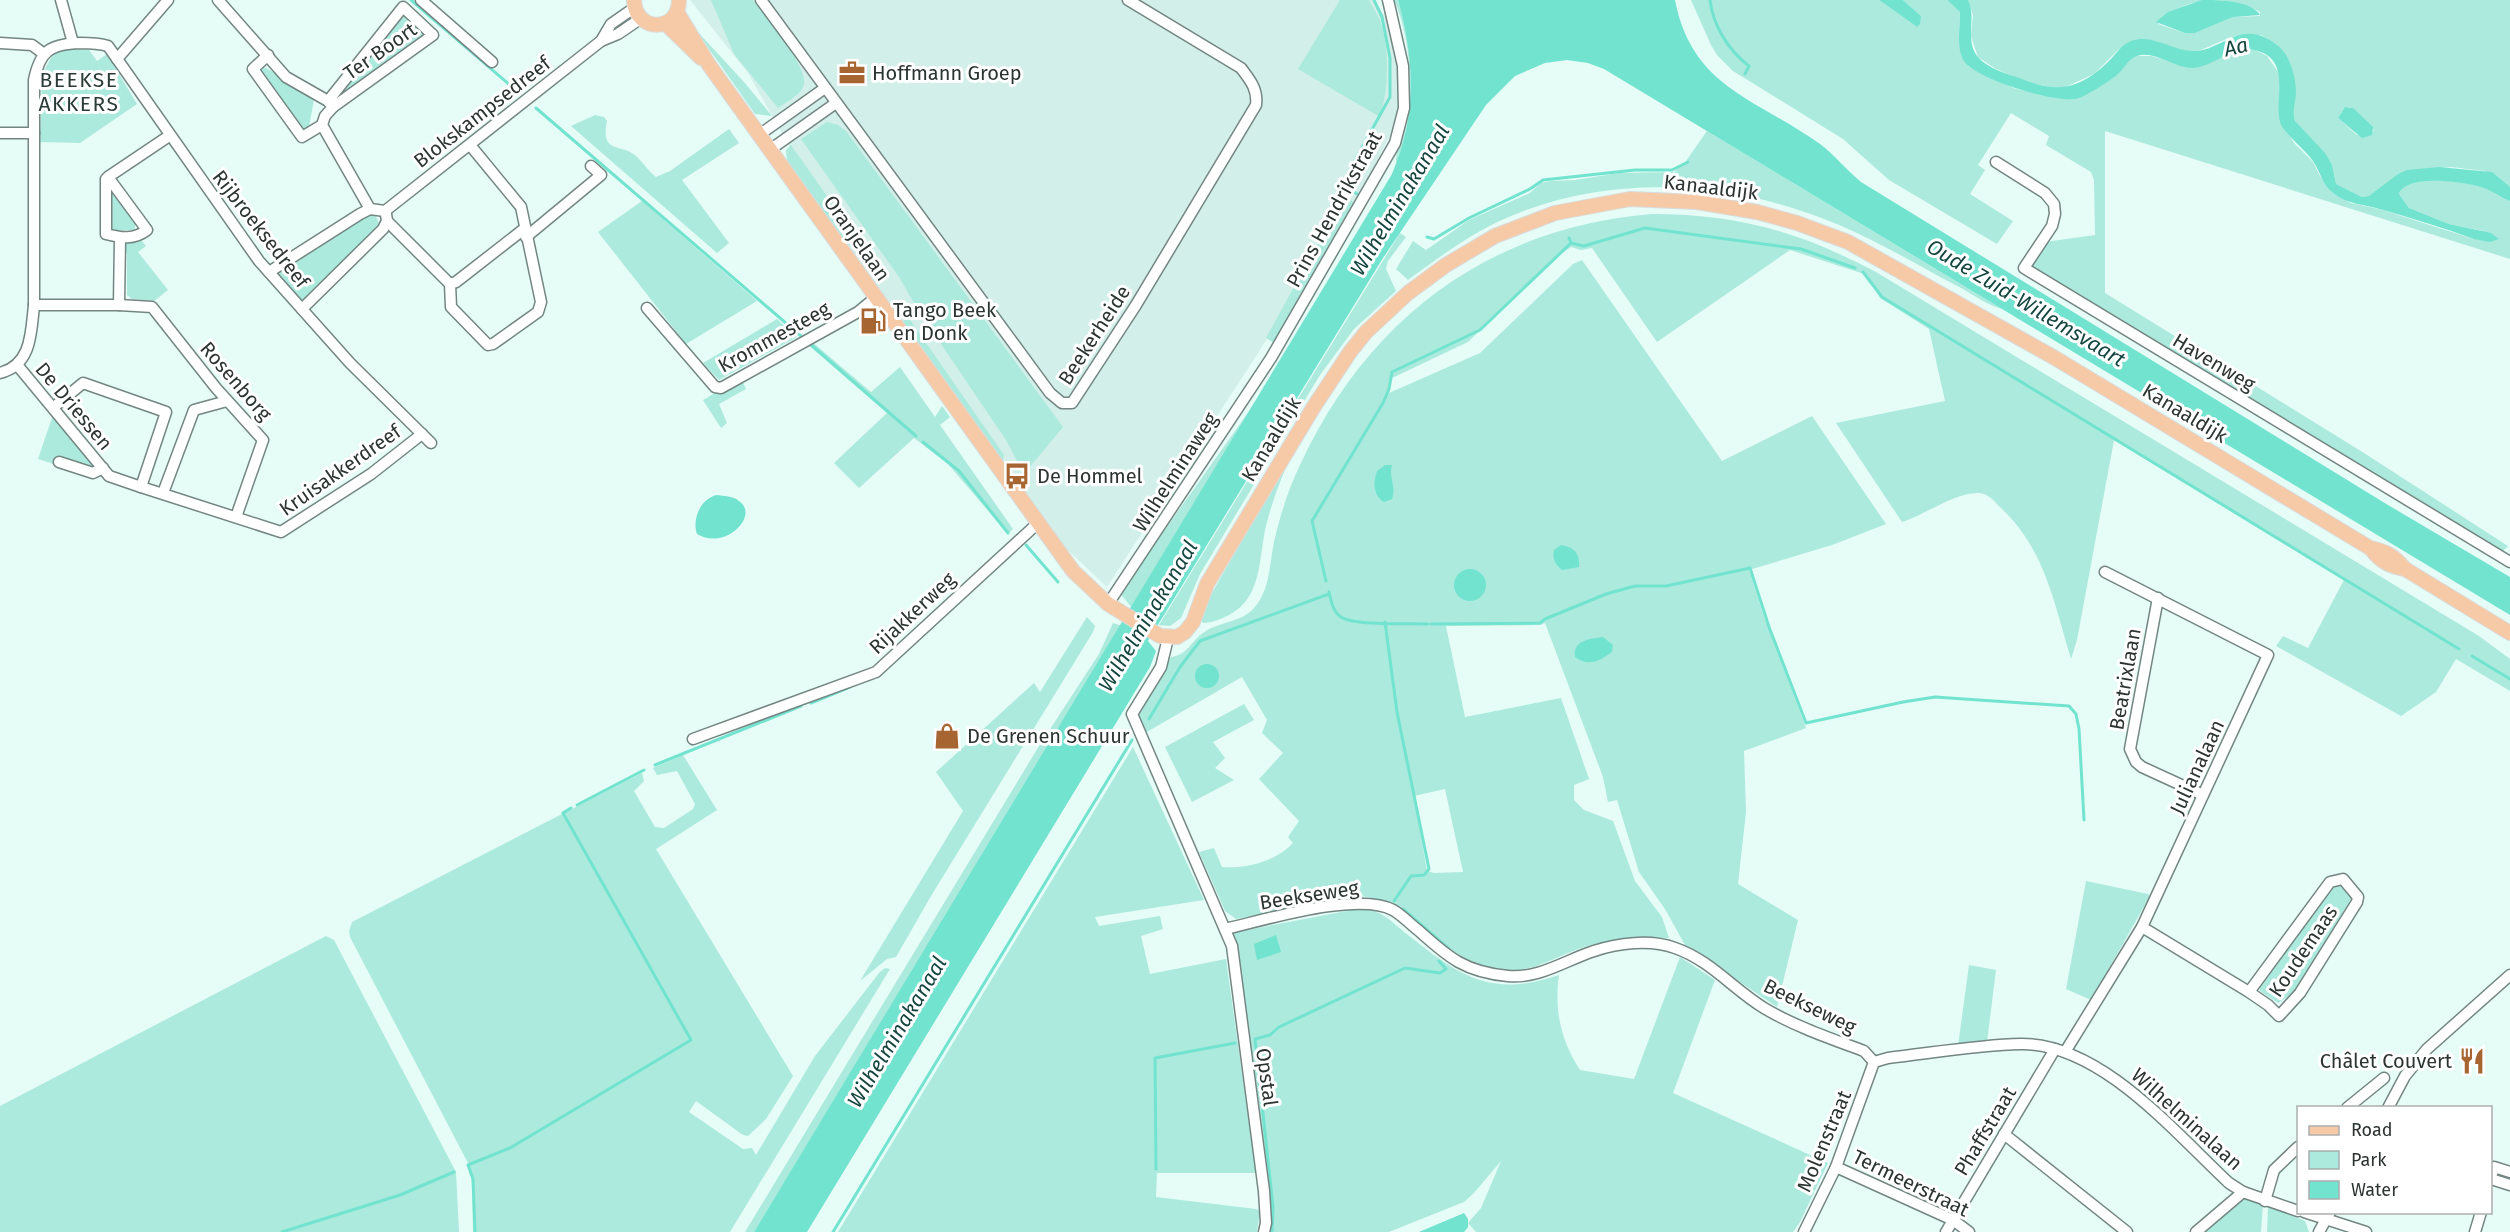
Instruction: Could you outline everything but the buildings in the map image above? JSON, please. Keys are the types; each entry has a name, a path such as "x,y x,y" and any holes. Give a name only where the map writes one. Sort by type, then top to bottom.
{"main road":[{"path":"636,9 650,24 665,23 678,6"},
{"name":"Oranjelaan","path":"678,6 709,65 1073,571 1108,604 1164,637"},
{"name":"Oranjelaan","path":"665,23 709,65"},
{"name":"Kanaaldijk","path":"1164,637 1185,632 1193,621 1208,584 1225,554 1332,377 1366,332 1408,293 1495,236 1555,213 1630,199 1697,202 1757,212 1797,223 1848,242 2055,358 2370,548 2383,550 2395,557 2405,568 2510,633"}],"street":[{"path":"61,0 73,44"},
{"path":"117,58 168,0"},
{"path":"218,0 286,76 330,104"},
{"path":"421,0 492,62"},
{"name":"Beekerheide","path":"761,0 1050,393 1062,402 1072,403 1136,305 1256,105 1257,95 1253,84 1240,68 1128,0"},
{"name":"Prins Hendrikstraat","path":"1271,358 1395,143 1404,108 1403,66 1388,0"},
{"name":"Ter Boort","path":"322,125 330,104 403,7 433,35 330,104"},
{"name":"Blokskampsedreef","path":"302,309 378,234 386,216 470,145 601,41 611,24 636,9"},
{"path":"0,43 32,45 44,54 37,65 34,80 34,305 30,337 26,353 18,366 0,373"},
{"name":"Rijbroeksedreef","path":"44,54 55,46 73,44 108,46 240,237 350,363 426,438"},
{"path":"267,55 253,69 302,136 322,125 370,209 386,216 450,284 451,307 488,345 493,344 538,312 541,307 521,207 470,145"},
{"path":"759,135 825,88"},
{"path":"771,149 836,103"},
{"path":"0,133 34,133"},
{"path":"108,177 147,230 140,236 120,238 106,234 106,179 108,177 169,136"},
{"name":"Havenweg","path":"1996,162 2045,193 2054,204 2055,214 2052,226 2024,268 2510,562"},
{"path":"450,284 525,233 600,175 591,166"},
{"path":"269,272 370,209"},
{"path":"119,305 120,238"},
{"name":"Krommesteeg","path":"647,308 715,387 721,388 858,312 875,298"},
{"name":"Rosenborg","path":"34,305 152,307 227,401 263,440 236,517"},
{"name":"Wilhelminaweg","path":"1108,604 1271,358"},
{"name":"De Driessen","path":"18,366 109,476 141,487"},
{"path":"54,407 83,383 166,412 141,487"},
{"path":"163,493 194,410 227,401"},
{"name":"Kruisakkerdreef","path":"141,487 281,532 426,438"},
{"name":"De Driessen","path":"59,462 93,473 103,468"},
{"name":"Rijakkerweg","path":"693,739 876,672 1038,523"},
{"name":"Julianalaan","path":"2060,1050 2142,927 2268,655 2105,572"},
{"name":"Beatrixlaan","path":"2158,598 2130,749 2136,762 2142,767 2203,795"},
{"path":"1164,637 1161,667 1132,714 1225,928"},
{"name":"Koudemaas","path":"2142,927 2249,992 2279,1016 2300,993 2357,902 2358,897 2355,891 2343,879 2330,882 2249,992"},
{"name":"Beekseweg","path":"1225,928 1338,905 1358,902 1375,904 1394,910 1451,960 1486,972 1508,976 1524,976 1544,971 1594,951 1620,944 1672,947 1710,966 1764,1008 1864,1051 1874,1062"},
{"name":"Opstal","path":"1225,928 1232,946 1264,1191 1264,1232"},
{"path":"2389,1106 2405,1076 2427,1049 2510,975"},
{"name":"Wilhelminalaan","path":"1874,1062 1888,1058 2022,1044 2060,1050 2099,1069 2126,1086 2229,1184 2265,1201 2297,1211"},
{"name":"Phaffstraat","path":"1946,1232 2004,1134 2060,1050"},
{"name":"Molenstraat","path":"1804,1232 1836,1167 1874,1062"},
{"path":"2348,1106 2384,1078"},
{"path":"2004,1134 2127,1232"},
{"path":"2265,1201 2274,1170 2297,1149"},
{"name":"Termeerstraat","path":"1836,1167 1953,1220 1969,1232"},
{"path":"2492,1176 2494,1167 2510,1172"},
{"path":"2492,1180 2510,1185"},
{"path":"2196,1232 2243,1192"},
{"path":"2475,1232 2480,1214"},
{"path":"2319,1232 2329,1216 2366,1232"}],"shaded area":[{"path":"690,0 1374,0 1388,21 1399,59 1404,108 1364,186 1336,232 1107,587 1057,540 853,258 748,73"}],"green space":[{"path":"711,0 753,0 786,43 801,68 804,79 799,93 778,108 734,54"},
{"path":"1340,0 1369,0 1380,20 1387,56 1387,69 1380,117 1298,69"},
{"path":"1394,0 1398,0 1404,22 1411,83 1407,122 1396,165 1405,126 1410,76 1403,27"},
{"path":"1691,0 1879,0 1917,27 1921,16 1903,0 1947,0 1960,12 1959,36 1962,55 1969,67 2013,88 2051,97 2073,99 2114,77 2131,59 2137,56 2151,56 2195,68 2239,50 2255,50 2267,56 2278,72 2281,83 2279,116 2294,143 2313,162 2333,193 2351,203 2379,209 2474,239 2483,231 2449,224 2409,208 2399,194 2402,187 2431,181 2466,183 2485,188 2510,201 2510,259 2105,131 2105,293 2364,453 2508,546 2500,554 2033,270 2032,264 2045,242 2095,235 2094,180 2091,172 2046,145 2049,136 2011,113 1978,165 1985,170 1970,194 2013,221 1997,244 1889,180 1843,139 1733,71 1717,55 1711,45"},
{"path":"1968,0 2213,0 2183,6 2158,24 2185,33 2195,33 2233,17 2260,16 2260,12 2244,5 2216,0 2510,0 2510,187 2485,171 2451,167 2398,174 2369,196 2362,197 2336,184 2332,165 2295,121 2293,115 2295,83 2290,63 2276,44 2261,35 2231,37 2196,52 2179,50 2156,41 2119,49 2094,74 2061,89 2029,83 1996,69 1978,57 1971,36 1973,15","holes":["2345,107 2350,107 2374,131 2357,135 2338,118"]},
{"path":"402,13 428,33 341,99 338,96"},
{"path":"695,29 744,82 772,116 755,114"},
{"path":"69,49 89,50 97,61 107,54 137,104 80,143 40,142 42,74 54,53"},
{"path":"263,68 312,95 314,99 309,127 300,129 261,72"},
{"path":"595,115 604,117 607,121 606,132 609,144 636,156 656,177 670,171 729,129 739,143 682,180 729,243 717,253 571,126"},
{"path":"827,122 838,125 846,131 1063,427 1024,474 1006,440 918,310 899,277 801,139"},
{"path":"1707,131 2002,309 1874,241 1821,218 1779,204 1736,194 1693,189 1649,187 1606,191 1563,199 1521,212 1491,225 1448,251 1408,280 1396,269 1413,241 1426,250 1469,220 1530,193 1541,183 1619,173 1674,172 1686,161"},
{"path":"791,145 857,239 846,247 787,161 786,150"},
{"path":"110,187 136,224 134,230 110,228"},
{"path":"1344,196 1358,205 1274,343 1266,338"},
{"path":"642,201 757,301 686,344 598,232"},
{"path":"1652,214 1713,217 1768,228 1794,236 1876,272 2479,636 2510,659 2510,691 2456,659 2436,692 2401,716 2276,646 2283,636 2308,648 2345,578 2114,440 2077,640 2071,659 2053,597 2038,559 2016,524 1996,503 1985,494 1960,496 1902,522 1836,423 1945,401 1929,329 1880,298 1867,275 1790,250 1657,342 1592,248 1581,250 1571,247 1558,256 1468,342 1390,379 1389,393 1480,353 1573,264 1582,260 1722,461 1812,416 1886,524 1832,545 1749,570 1806,728 1744,751 1746,812 1738,884 1798,920 1777,1007 1685,945 1665,909 1639,872 1617,800 1608,802 1603,777 1545,623 1540,625 1446,626 1465,717 1561,698 1589,779 1574,785 1574,800 1584,810 1613,821 1635,881 1662,917 1669,938 1604,942 1580,948 1531,968 1503,970 1486,967 1455,956 1399,911 1374,899 1360,896 1236,919 1225,911 1199,852 1214,848 1222,867 1241,867 1270,859 1293,843 1288,837 1299,821 1259,779 1283,753 1262,733 1267,720 1242,677 1145,733 1139,715 1171,657 1181,654 1210,629 1247,614 1260,600 1268,579 1274,542 1282,513 1300,465 1328,413 1361,366 1399,324 1441,289 1487,260 1538,238 1593,222","holes":["1445,789 1463,872 1434,873 1427,871 1414,796"]},
{"path":"375,215 379,223 375,229 306,300 299,300 277,276 279,268 367,216"},
{"path":"1400,233 1406,237 1388,261 1386,269 1396,291 1354,329 1320,375 1200,574 1181,618 1170,626 1159,625"},
{"path":"141,240 146,246 138,252 168,290 154,301 132,299 127,295 127,255 124,245 127,241"},
{"path":"908,317 1004,455 1003,459 1000,460 900,324"},
{"path":"777,319 797,337 719,380 703,363"},
{"path":"811,341 871,392 900,367 935,417 942,406 950,417 940,425 1013,529 1008,534 948,464 914,438 859,488 834,463 887,413 806,343"},
{"path":"741,378 746,389 719,404 727,423 721,428 703,400"},
{"path":"1257,400 1132,608 1120,593"},
{"path":"53,415 94,466 92,469 57,465 38,459"},
{"path":"1292,452 1269,513 1258,574 1248,598 1229,615 1213,622 1203,623 1201,620 1204,607"},
{"path":"1087,617 1095,626 1093,632 896,957 887,959 860,981 963,811 936,772 1034,683 1040,692"},
{"path":"1113,623 1122,626 754,1232 745,1232 1039,746 1099,654"},
{"path":"1244,704 1254,720 1213,742 1225,758 1215,768 1234,780 1192,802 1165,747"},
{"path":"1133,747 1204,900 1095,917 1099,926 1160,916 1163,929 1141,936 1150,974 1226,959 1256,1173 1157,1173 1156,1197 1256,1209 1260,1211 1257,1232 838,1232"},
{"path":"683,755 717,810 656,849 793,1076 766,1119 748,1136 743,1135 696,1101 689,1112 743,1149 752,1148 756,1155 815,1056 879,973 885,968 890,969 730,1232 473,1232 472,1183 469,1165 350,937 352,922 642,773 644,781 634,791 655,827 664,828 693,809 695,804 677,771 657,775 653,768"},
{"path":"2086,881 2150,896 2091,1000 2066,989"},
{"path":"2335,883 2351,894 2351,899 2293,994 2278,1003 2260,991 2259,985"},
{"path":"1357,909 1373,911 1386,917 1444,962 1478,979 1495,984 1514,984 1535,982 1559,975 1560,1025 1568,1048 1580,1070 1634,1079 1680,957 1715,980 1673,1093 1828,1163 1793,1232 1476,1232 1468,1223 1481,1208 1501,1161 1464,1202 1389,1232 1271,1232 1269,1178 1241,975 1231,933"},
{"path":"326,936 334,940 456,1172 459,1232 0,1232 0,1106"},
{"path":"1969,965 1996,970 1987,1042 1958,1046"},
{"path":"2243,1198 2263,1204 2261,1232 2200,1232"},
{"path":"2268,1206 2305,1221 2309,1232 2267,1232"}],"water":[{"path":"1398,0 1675,0 1683,30 1696,53 1711,72 1730,88 1820,144 1861,182 2388,505 2510,577 2510,615 1604,69 1588,63 1567,60 1545,63 1515,76 1486,105 1383,258 1148,641 1156,651 1150,667 807,1232 754,1232 1392,174 1406,130 1411,88 1408,45"},
{"path":"1879,0 1903,0 1921,16 1920,24 1917,27"},
{"name":"Aa","path":"1947,0 1968,0 1972,44 1974,51 1982,61 1999,71 2046,86 2068,86 2088,78 2124,45 2139,39 2193,51 2246,34 2256,34 2266,38 2280,47 2288,60 2295,84 2295,121 2325,153 2332,165 2336,184 2362,197 2369,196 2407,170 2439,167 2492,172 2510,187 2510,201 2484,188 2465,183 2438,181 2413,183 2404,187 2399,194 2409,208 2449,224 2491,233 2499,239 2490,242 2474,239 2350,202 2332,192 2313,161 2283,128 2279,119 2278,73 2275,63 2267,55 2254,50 2238,50 2209,64 2194,68 2180,66 2151,55 2137,56 2131,59 2120,73 2082,97 2054,98 2018,89 1971,68 1964,61 1960,50 1960,12"},
{"path":"2202,0 2242,4 2249,6 2260,15 2233,17 2195,33 2185,33 2156,22 2168,12"},
{"path":"2345,107 2353,108 2373,127 2372,135 2362,138 2338,118"},
{"path":"1385,465 1392,465 1394,490 1392,499 1384,502 1376,492 1375,480 1377,471"},
{"path":"716,495 737,499 744,507 745,514 743,522 729,535 708,538 697,534 697,516 706,501"},
{"path":"1561,545 1575,552 1579,567 1562,570 1558,566 1554,559 1554,550"},
{"path":"1470,569 1481,574 1486,585 1481,596 1470,601 1459,596 1454,585 1459,574"},
{"path":"1603,637 1613,645 1612,652 1594,662 1585,662 1575,657 1577,647 1583,641"},
{"path":"1207,664 1216,667 1219,676 1216,685 1207,688 1198,685 1195,676 1198,667"},
{"path":"1276,935 1281,952 1257,960 1254,944"},
{"path":"1464,1213 1468,1219 1468,1227 1464,1232 1419,1232"}],"waterway":[{"path":"411,0 518,92"},
{"path":"1357,194 1350,189 1349,171 1390,97 1390,58 1382,17 1374,0"},
{"path":"1710,0 1723,37 1749,66 1745,74"},
{"path":"536,108 801,336"},
{"path":"1427,237 1434,239 1469,218 1530,189 1543,180 1635,170 1672,170 1688,162"},
{"path":"1569,238 1571,243 1584,246 1645,228 1801,249 1855,268"},
{"path":"1326,581 1312,521 1383,403 1389,389 1392,372 1480,330 1571,243"},
{"path":"1863,272 1882,297 2459,649"},
{"path":"809,343 916,436"},
{"path":"923,442 959,471 1008,533"},
{"path":"1026,545 1058,582"},
{"path":"1431,624 1540,623 1606,594 1635,586 1666,586 1750,568 1769,627 1806,723 1935,697 2069,706 2076,714 2079,729 2084,820"},
{"path":"1329,592 1336,612 1348,620 1369,623 1428,624"},
{"path":"1149,719 1180,667 1200,641 1329,594"},
{"path":"1385,622 1397,712 1429,869 1424,875 1411,876 1394,901"},
{"path":"2472,656 2510,679"},
{"path":"811,703 850,687"},
{"path":"655,765 801,706"},
{"path":"833,1232 1132,740"},
{"path":"577,805 644,770"},
{"path":"475,1232 473,1179 468,1165 510,1148 691,1040 563,813 571,808"},
{"path":"1403,909 1449,949"},
{"path":"1272,1232 1273,1207 1255,1039 1270,1035 1279,1027 1405,968 1440,973 1446,969 1439,961"},
{"path":"1156,1169 1155,1058 1235,1043"},
{"path":"282,1232 400,1195 454,1172"}],"place":[{"name":"Hoffmann Groep","path":"852,73"},
{"name":"Tango Beek en Donk","path":"873,321"},
{"name":"De Hommel","path":"1017,476"},
{"name":"De Grenen Schuur","path":"947,736"},
{"name":"Châlet Couvert","path":"2472,1061"}],"district":[{"name":"BEEKSE AKKERS","path":"79,92"}],"water label":[{"name":"Wilhelminakanaal","path":"1400,200"},
{"name":"Oude Zuid-Willemsvaart","path":"2026,303"},
{"name":"Wilhelminakanaal","path":"1148,616"},
{"name":"Wilhelminakanaal","path":"897,1032"}]}
